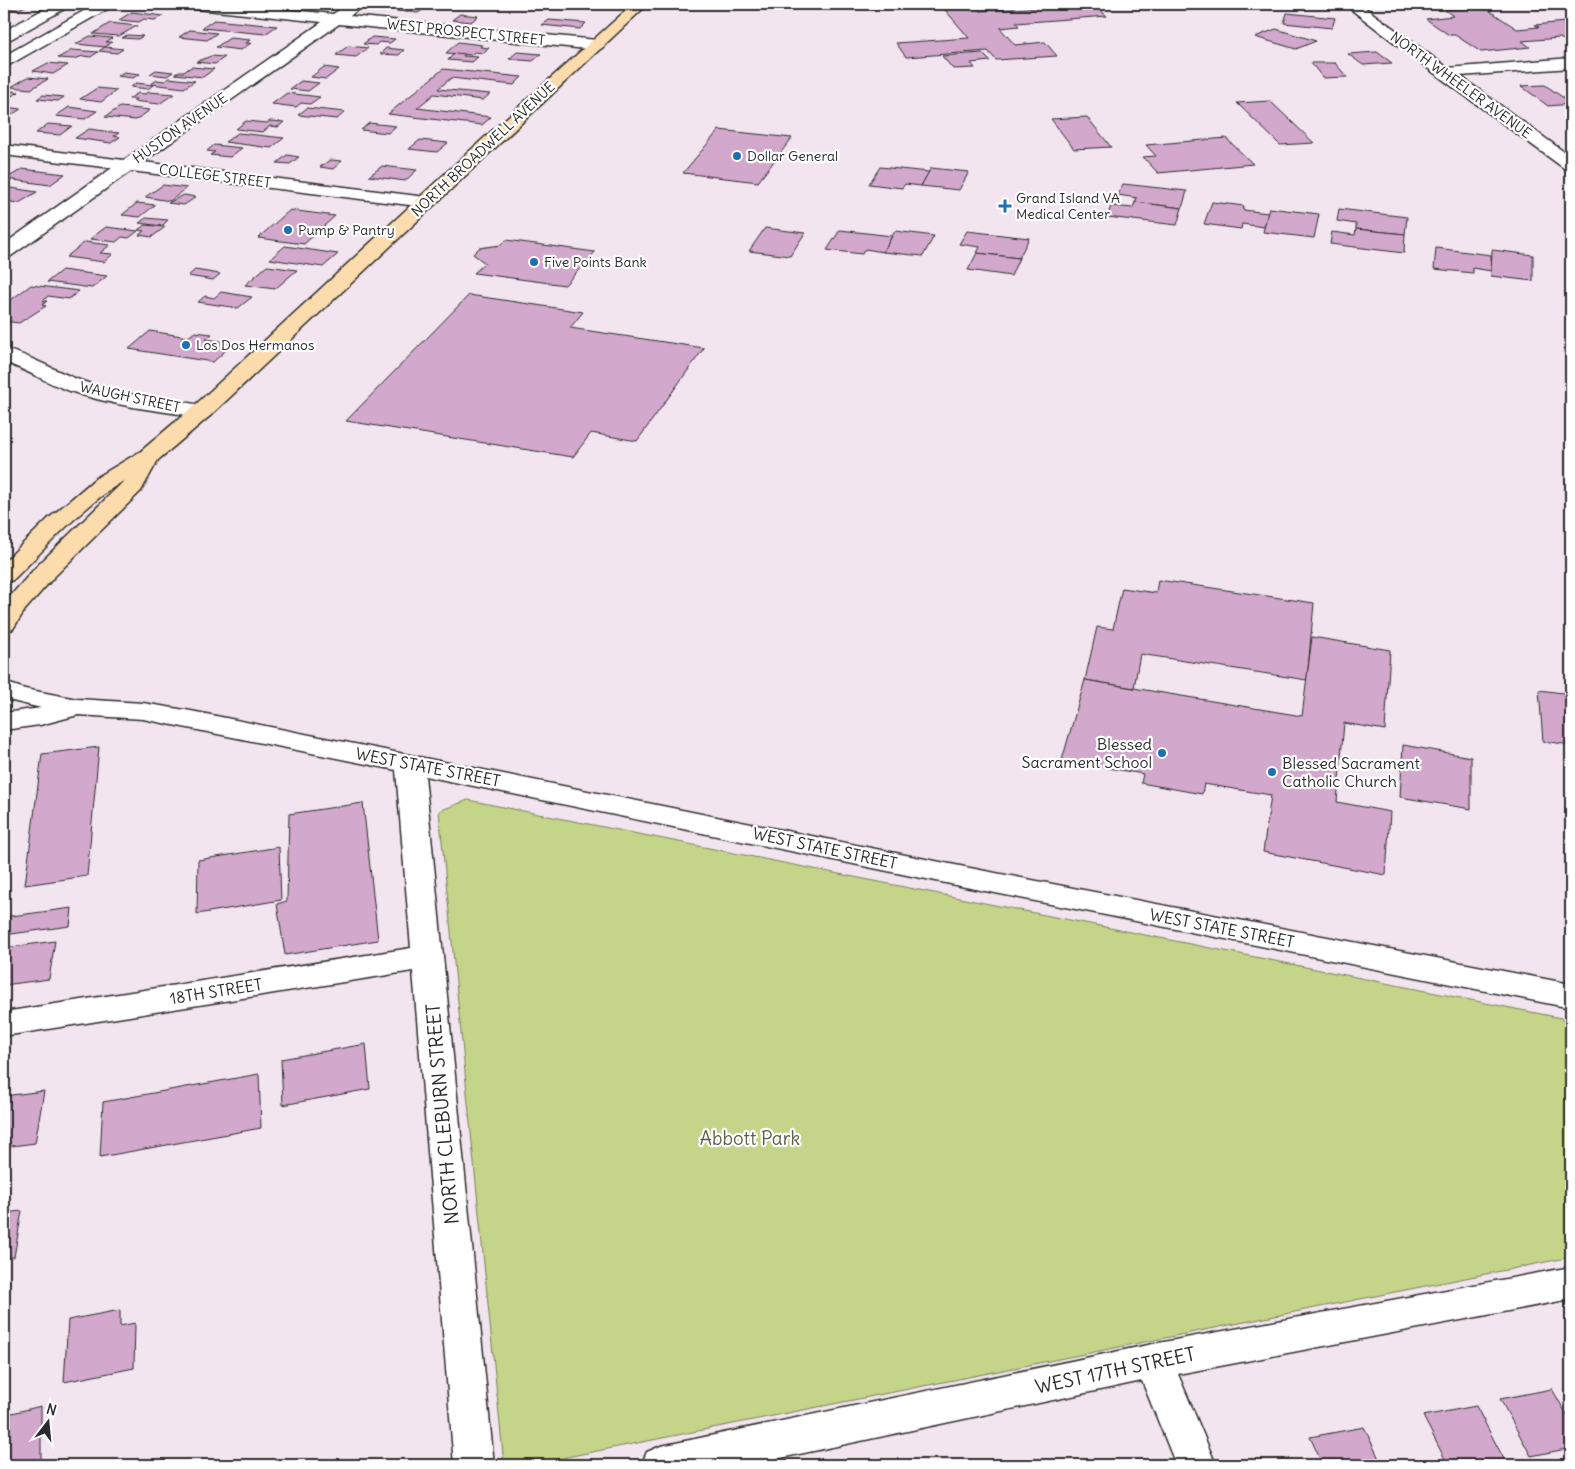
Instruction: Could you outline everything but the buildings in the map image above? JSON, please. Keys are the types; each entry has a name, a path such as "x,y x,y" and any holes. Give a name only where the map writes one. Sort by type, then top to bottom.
{"main road":[{"name":"NORTH BROADWELL AVENUE","path":"4,575 56,524 104,483 149,456 202,412 641,4"},
{"name":"NORTH BROADWELL AVENUE","path":"4,624 15,606 45,572 133,486 149,456"}],"street":[{"path":"4,37 63,4"},
{"path":"4,62 106,4"},
{"name":"WEST PROSPECT STREET","path":"187,4 597,45"},
{"name":"HUSTON AVENUE","path":"4,252 357,4"},
{"name":"NORTH WHEELER AVENUE","path":"1351,4 1571,165"},
{"path":"1443,73 1571,63"},
{"name":"COLLEGE STREET","path":"4,150 426,202"},
{"name":"WAUGH STREET","path":"4,355 21,360 79,388 132,400 202,412"},
{"name":"WEST STATE STREET","path":"4,690 18,696 78,707 144,711 1571,997"},
{"name":"WEST STATE STREET","path":"4,721 40,717 78,707"},
{"name":"NORTH CLEBURN STREET","path":"410,764 474,1465"},
{"name":"18TH STREET","path":"4,1024 428,957"},
{"name":"WEST 17TH STREET","path":"661,1465 1153,1361 1571,1283"},
{"path":"1153,1361 1196,1465"}],"green space":[{"name":"Abbott Park","path":"468,800 1561,1018 1571,1032 1571,1257 527,1465 504,1465 439,811"}],"place":[{"name":"Dollar General","path":"737,156"},
{"name":"Grand Island VA Medical Center","path":"1005,206"},
{"name":"Pump & Pantry","path":"288,230"},
{"name":"Five Points Bank","path":"534,262"},
{"name":"Los Dos Hermanos","path":"186,345"},
{"name":"Blessed Sacrament School","path":"1162,753"},
{"name":"Blessed Sacrament Catholic Church","path":"1272,772"}]}
